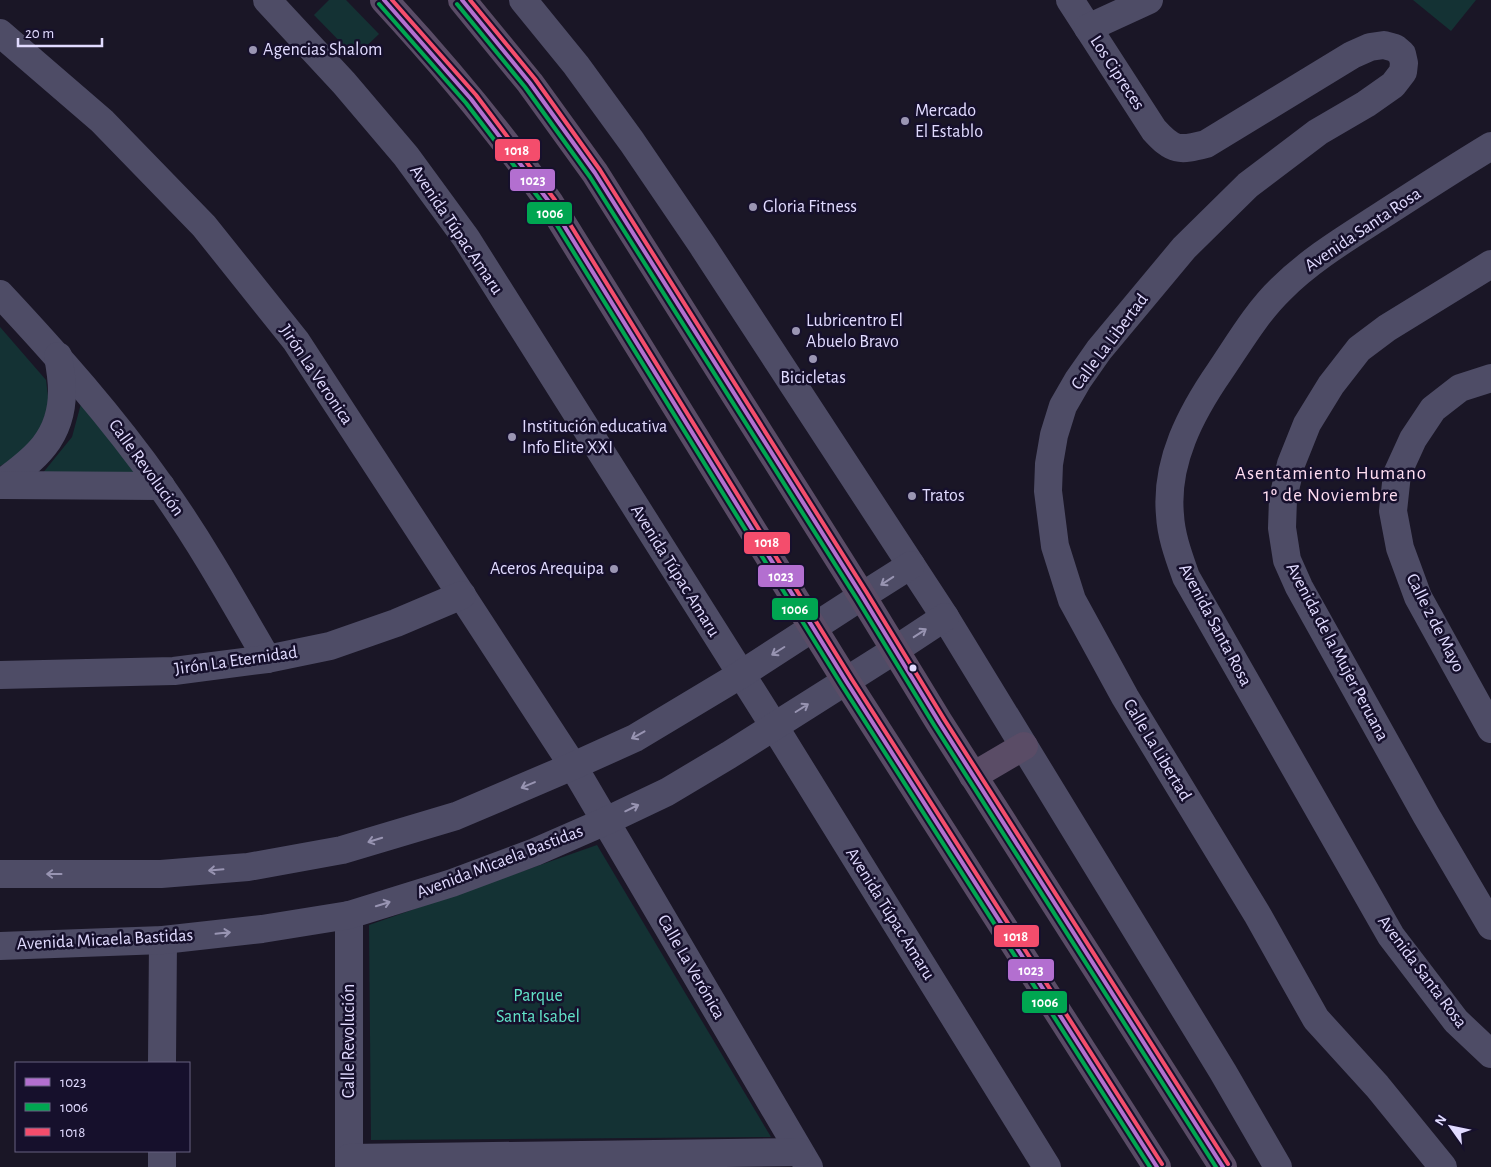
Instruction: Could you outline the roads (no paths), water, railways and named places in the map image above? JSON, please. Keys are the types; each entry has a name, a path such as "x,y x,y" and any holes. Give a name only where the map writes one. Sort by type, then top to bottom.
{"highway":[{"path":"384,0 475,103 515,153 550,203 813,629 1157,1167"},
{"path":"462,0 480,11 595,173 862,596 973,776 1223,1167"},
{"path":"973,776 1024,746"}],"street":[{"name":"Avenida Túpac Amaru","path":"267,0 344,83 406,156 466,238 740,675 774,726 1047,1167"},
{"path":"523,0 576,65 632,142 702,245 945,617 1223,1072 1278,1167"},
{"name":"Los Cipreces","path":"1070,0 1154,130 1166,143"},
{"path":"1088,28 1149,0"},
{"name":"Jirón La Veronica","path":"0,33 102,121 204,226 296,341 573,766"},
{"name":"Calle La Libertad","path":"1166,143 1185,150 1206,144 1352,55 1370,47 1384,45 1395,48 1402,54 1403,72 1393,85 1366,104 1318,132 1248,185 1184,248 1099,350 1063,406 1054,435 1049,464 1048,491 1055,546 1072,600 1125,697 1257,914 1316,1019 1377,1086 1443,1167"},
{"name":"Avenida Santa Rosa","path":"1491,146 1326,251 1281,289 1249,327 1192,416 1177,451 1170,483 1170,515 1176,546 1186,577 1391,936 1456,1021 1491,1054"},
{"name":"Avenida de la Mujer Peruana","path":"1491,264 1380,334 1359,350 1331,385 1307,424 1291,464 1283,498 1282,528 1287,560 1299,587 1421,807 1491,926"},
{"name":"Calle Revolución","path":"0,294 58,356 112,419 161,486 217,571 267,660"},
{"path":"0,485 28,465 48,442 59,421 62,390 58,356"},
{"name":"Calle 2 de Mayo","path":"1491,378 1460,388 1433,409 1413,439 1397,474 1393,511 1400,548 1418,596 1491,729"},
{"path":"0,485 161,486"},
{"path":"0,874 161,874 248,867 342,850 456,816 634,738 740,675 911,565"},
{"name":"Jirón La Eternidad","path":"0,675 174,671 267,660 330,646 396,623 462,595"},
{"name":"Avenida Micaela Bastidas","path":"0,946 163,940 262,929 349,915 452,883 535,852 666,792 729,755 945,617"},
{"name":"Calle La Verónica","path":"573,766 804,1159"},
{"name":"Calle Revolución","path":"349,915 349,1162"},
{"path":"162,1062 163,940"},
{"path":"162,1152 162,1167"},
{"path":"349,1162 804,1159"}],"place":[{"name":"Agencias Shalom","path":"253,50"},
{"name":"Mercado El Establo","path":"905,121"},
{"name":"Gloria Fitness","path":"753,207"},
{"name":"Lubricentro El Abuelo Bravo","path":"796,331"},
{"name":"Bicicletas","path":"813,359"},
{"name":"Institución educativa Info Elite XXI","path":"512,437"},
{"name":"Tratos","path":"912,496"},
{"name":"Aceros Arequipa","path":"614,569"}],"district":[{"name":"Asentamiento Humano 1º de Noviembre","path":"1331,484"}],"park label":[{"name":"Parque Santa Isabel","path":"538,1006"}]}
